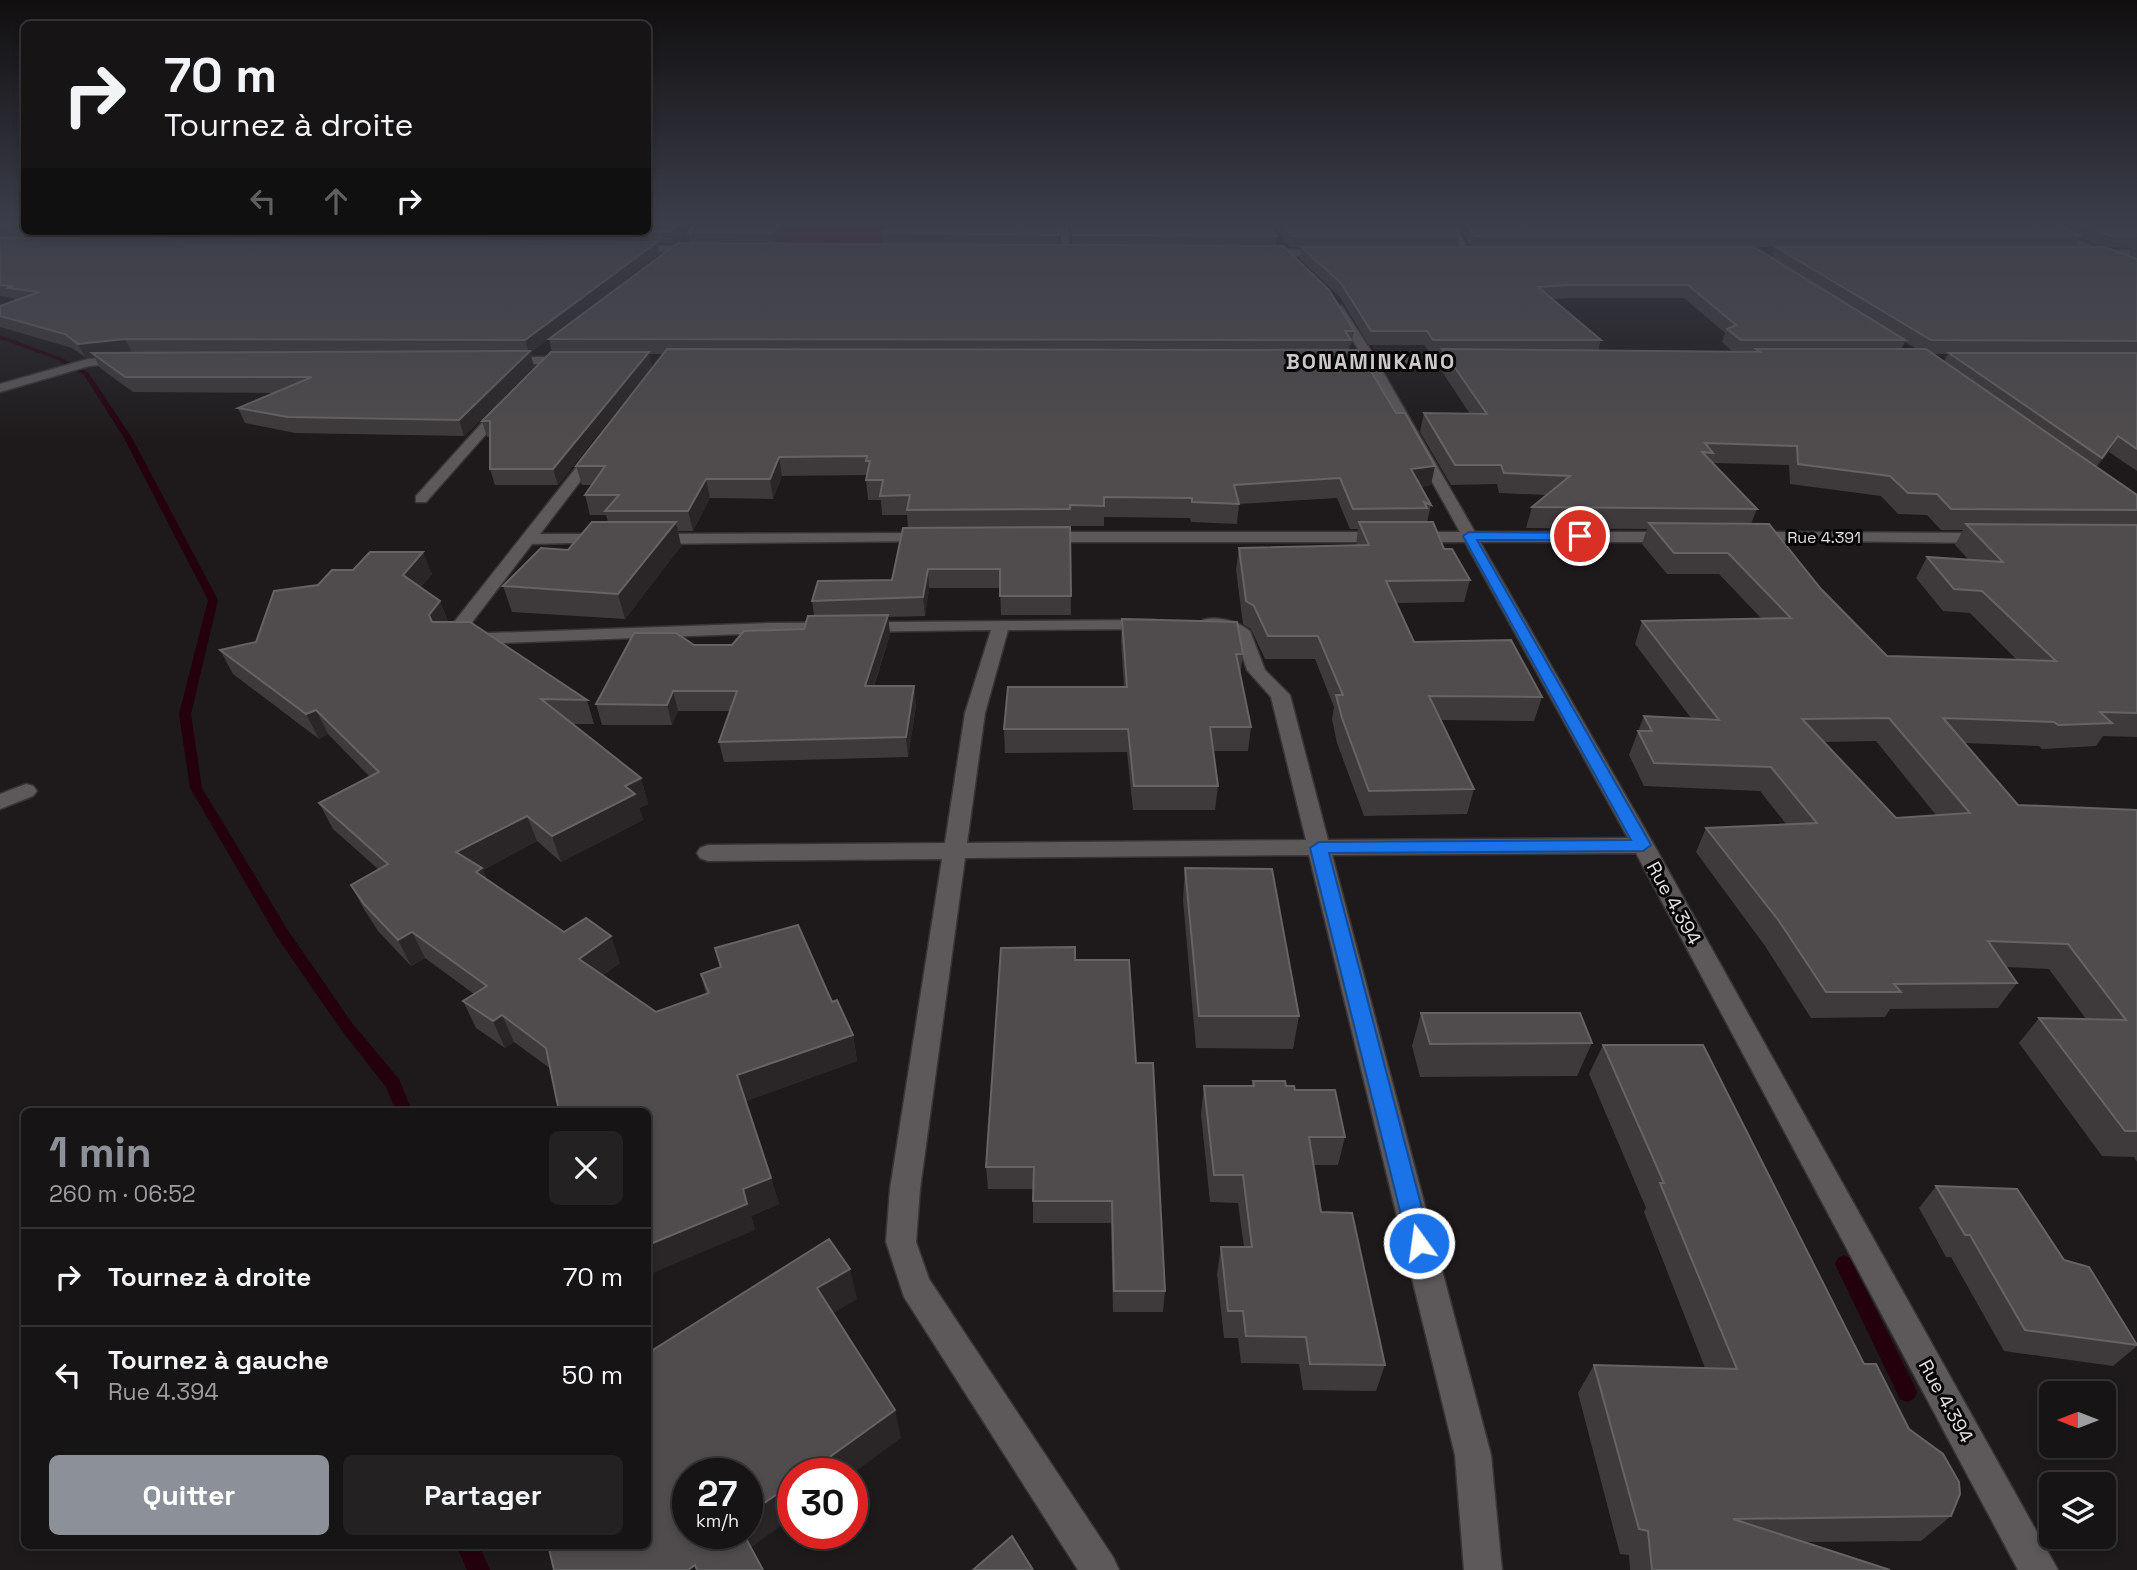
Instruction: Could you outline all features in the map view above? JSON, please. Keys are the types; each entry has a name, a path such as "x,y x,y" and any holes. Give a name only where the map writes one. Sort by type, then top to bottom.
{"street":[{"name":"Rue 4.394","path":"1329,296 1371,360 1643,845 2039,1570"},
{"path":"0,388 48,372 88,363 146,359"},
{"path":"489,360 588,361"},
{"path":"1331,361 1481,361"},
{"path":"421,499 510,401"},
{"path":"606,439 449,640 768,628 1175,624 1226,624 1239,628 1246,636 1262,679 1280,695 1319,848 1473,1455 1483,1570"},
{"path":"1027,538 1692,537"},
{"name":"Rue 4.391","path":"1733,537 1998,538"},
{"path":"530,539 944,538"},
{"path":"1001,625 975,713 905,1189 901,1242 915,1286 1100,1570"},
{"path":"0,802 26,791"},
{"path":"708,853 1643,845"}],"building":[{"path":"27,296 584,296 525,340 125,339 78,344 65,334 0,316 0,306"},
{"path":"606,296 1333,296 1354,331 1345,331 1351,340 549,339"},
{"path":"1349,296 1549,296 1601,340 1433,340 1427,331 1371,331"},
{"path":"1702,296 1834,296 1905,340 1741,340 1727,329 1736,325"},
{"path":"1858,296 2137,296 2137,341 1931,340"},
{"path":"667,349 1358,350 1396,413 1405,413 1435,466 1411,469 1431,505 1424,502 1427,508 1353,509 1340,478 1234,485 1239,504 1192,502 1192,498 1104,497 1104,506 1070,505 1070,509 907,510 910,495 880,496 883,480 866,480 870,461 866,461 867,456 779,457 770,479 706,479 688,511 605,511 619,495 585,495 605,466 576,466"},
{"path":"1442,349 1760,352 1756,349 1926,349 2137,495 2137,510 1951,509 1937,494 1908,493 1890,476 1798,464 1797,446 1705,443 1713,453 1702,452 1757,509 1532,507 1570,476 1504,473 1501,465 1455,465 1424,413 1487,414"},
{"path":"530,351 459,420 288,417 238,408 312,377 125,377 92,353"},
{"path":"551,352 649,352 553,469 490,469 490,421 482,421"},
{"path":"1949,353 2137,353 2137,449 2118,436 2102,458"},
{"path":"592,522 676,522 618,594 503,586 541,548 568,550"},
{"path":"1359,522 1433,522 1444,549 1452,549 1470,580 1386,581 1414,642 1511,640 1542,697 1429,696 1474,789 1369,791 1336,695 1343,695 1318,636 1268,636 1254,606 1246,601 1239,548 1369,545"},
{"path":"1649,523 1769,524 1821,589 1887,656 2056,661 1982,591 1954,589 1927,557 2003,562 1966,524 2137,525 2137,713 2100,712 2112,723 2058,725 2054,722 1943,718 2018,805 2137,810 2137,1131 2125,1131 2039,1018 2126,1020 2068,944 1988,941 2017,983 1894,984 1901,992 1826,992 1779,921 1706,828 1817,823 1771,767 1654,763 1638,731 1652,731 1644,716 1719,720 1642,621 1791,618 1728,553 1674,553","holes":["1889,718 1970,813 1896,818 1802,719"]},
{"path":"1070,527 1071,596 1000,596 1000,569 928,569 923,597 812,601 818,581 892,580 903,528"},
{"path":"370,552 423,552 403,575 440,601 429,615 432,622 470,622 587,700 541,699 641,778 625,786 635,794 552,836 527,816 456,852 482,868 476,872 564,932 586,918 611,936 579,959 656,1012 709,993 701,974 721,967 715,948 798,925 832,1002 837,1000 853,1035 737,1075 771,1178 743,1189 747,1204 651,1244 651,1108 558,1108 546,1048 502,1015 493,1021 463,1001 487,986 412,932 398,940 364,904 351,885 388,864 319,803 379,772 316,710 306,714 220,650 256,642 274,591 318,585 332,570 353,570"},
{"path":"888,615 865,686 914,686 906,737 719,742 737,691 673,691 667,705 596,704 634,633 676,633 694,645 732,645 744,631 804,629 808,616"},
{"path":"1122,619 1237,622 1243,654 1236,654 1251,727 1210,727 1218,786 1134,786 1128,729 1004,729 1008,687 1127,687"},
{"path":"1185,868 1272,869 1299,1016 1199,1016"},
{"path":"1075,947 1075,960 1129,960 1136,1063 1153,1063 1165,1291 1114,1291 1112,1201 1033,1201 1034,1167 986,1167 1001,948"},
{"path":"1421,1013 1580,1013 1592,1043 1430,1044"},
{"path":"1603,1045 1703,1045 1864,1364 1876,1364 1909,1429 1943,1454 1959,1482 1960,1494 1951,1516 1733,1519 1890,1570 1652,1570 1648,1531 1639,1529 1594,1365 1737,1369 1660,1183 1664,1183"},
{"path":"1253,1081 1285,1081 1286,1086 1294,1086 1295,1090 1335,1090 1345,1137 1309,1137 1321,1212 1352,1213 1385,1365 1310,1364 1306,1337 1246,1336 1243,1311 1228,1311 1221,1247 1252,1247 1243,1175 1214,1175 1204,1086 1254,1086"},
{"path":"1936,1186 2017,1189 2064,1260 2089,1267 2137,1345 2025,1330 1970,1235 1965,1235"},
{"path":"829,1239 850,1269 817,1288 895,1410 828,1458 777,1458 777,1494 763,1504 763,1458 672,1458 672,1549 752,1549 763,1570 697,1570 695,1565 688,1570 554,1570 549,1549 651,1549 651,1351"},
{"path":"1012,1536 1033,1570 973,1570"}],"waterway":[{"path":"0,337 60,359 87,374 128,438 213,600 185,714 196,788 282,933 347,1027 393,1084 403,1108"},
{"path":"1369,346 1371,352 1389,358"},
{"path":"1906,346 1915,352 1941,358"},
{"path":"1395,366 1455,366"},
{"path":"1844,1264 1907,1392"},
{"path":"469,1549 479,1570"}],"district":[{"name":"BONAMINKANO","path":"1371,361"}],"route":[{"path":"1419,1243 1319,848 1643,845 1469,536 1580,536"}]}
